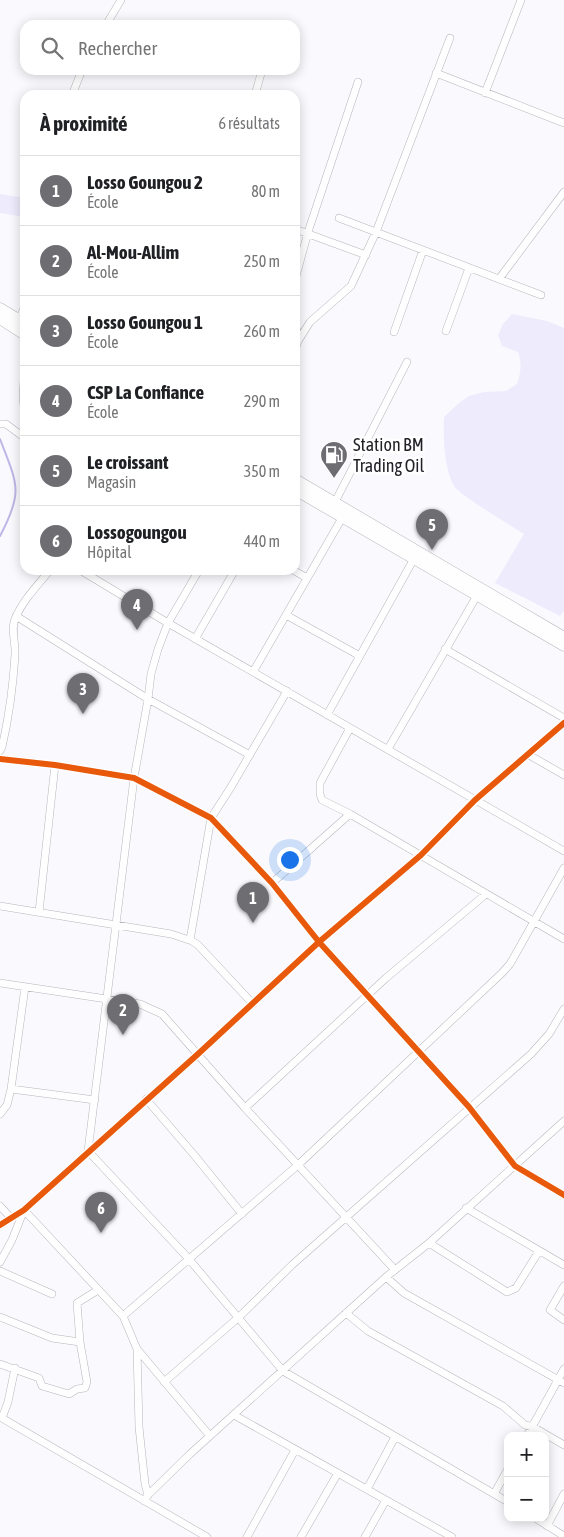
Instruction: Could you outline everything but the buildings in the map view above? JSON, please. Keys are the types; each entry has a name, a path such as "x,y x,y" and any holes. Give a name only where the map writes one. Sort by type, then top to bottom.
{"main road":[{"path":"0,308 19,324"},
{"path":"0,319 19,324"},
{"path":"300,482 564,646"},
{"path":"300,493 342,518 416,555"},
{"path":"478,592 563,633"}],"street":[{"path":"109,20 121,0"},
{"path":"485,92 521,0"},
{"path":"300,339 310,322 351,286 376,232 450,38"},
{"path":"436,74 564,123"},
{"path":"74,90 80,75"},
{"path":"256,90 261,75"},
{"path":"300,262 358,82"},
{"path":"499,279 564,192"},
{"path":"339,218 541,295"},
{"path":"300,230 366,255"},
{"path":"394,332 423,250"},
{"path":"446,331 469,268"},
{"path":"335,502 406,362"},
{"path":"0,424 6,424 20,434"},
{"path":"253,672 342,518"},
{"path":"327,715 416,555"},
{"path":"300,574 307,578"},
{"path":"0,751 10,712 15,652 14,623 16,616 46,575"},
{"path":"88,575 195,639 564,851"},
{"path":"196,575 168,623 151,674 134,778 88,1151 188,1258 282,1371 504,1500"},
{"path":"195,639 232,575"},
{"path":"388,750 478,592"},
{"path":"286,615 360,656"},
{"path":"16,616 148,699 250,755"},
{"path":"445,648 564,718"},
{"path":"190,940 211,818 287,691"},
{"path":"0,1225 24,1210 198,1054 319,942 421,855 475,800 564,724"},
{"path":"350,728 321,781 319,789 322,800 350,814 564,938"},
{"path":"529,755 564,775"},
{"path":"0,760 55,765 134,778 211,818 272,883 319,942 469,1107 515,1166 564,1195"},
{"path":"39,912 55,765"},
{"path":"272,883 350,814"},
{"path":"123,1316 298,1165 510,964 564,868"},
{"path":"245,1108 398,968 486,894"},
{"path":"0,906 116,924 171,934 190,940 207,952 253,1004"},
{"path":"0,983 140,1004 155,1009 162,1014 245,1108 395,1270"},
{"path":"0,1114 7,1104 11,1089 25,987"},
{"path":"164,1382 238,1317 273,1282 542,1043 564,1009"},
{"path":"11,1089 94,1100"},
{"path":"146,1099 242,1214"},
{"path":"146,1498 190,1454 346,1313 561,1128 564,1121"},
{"path":"0,1206 10,1217"},
{"path":"466,1208 564,1266"},
{"path":"0,1262 12,1240 24,1210"},
{"path":"24,1210 123,1316 137,1349 210,1436"},
{"path":"429,1243 508,1292 512,1292 516,1288 539,1251"},
{"path":"0,1270 52,1294"},
{"path":"386,1277 404,1293 561,1381"},
{"path":"564,1286 550,1310 564,1320"},
{"path":"0,1364 38,1378 42,1386 46,1388 67,1394 84,1388 87,1384 80,1342 77,1303 98,1290"},
{"path":"346,1313 368,1331 503,1406 525,1425 533,1427 564,1445"},
{"path":"0,1317 52,1338 80,1342"},
{"path":"137,1349 139,1427 146,1498"},
{"path":"15,1368 8,1402 1,1417 146,1498 207,1537"},
{"path":"530,1432 561,1381 564,1369"},
{"path":"234,1415 452,1537"},
{"path":"367,1490 395,1437"},
{"path":"247,1537 295,1450"},
{"path":"301,1537 338,1473"},
{"path":"494,1494 504,1476"},
{"path":"547,1526 564,1494"},
{"path":"365,1537 386,1500"},
{"path":"541,1522 564,1536"},
{"path":"434,1537 438,1529"}],"shaded area":[{"path":"0,194 20,197 20,216 0,213"},
{"path":"512,314 547,321 564,328 564,611 560,616 495,583 524,534 458,490 451,479 446,462 444,417 469,396 484,392 506,391 517,384 520,368 518,352 502,346 498,335 503,324"}],"waterway":[{"path":"0,439 11,467 15,488 13,508 0,536"}],"cycle path":[{"path":"0,1225 24,1210 198,1054 319,942 421,855 475,800 564,723"},
{"path":"0,759 55,765 134,778 211,818 272,883 319,942 469,1107 515,1166 564,1195"}],"place":[{"name":"Station BM Trading Oil","path":"334,479"},
{"name":"Le croissant","path":"432,550"},
{"name":"CSP La Confiance","path":"137,630"},
{"name":"Losso Goungou 1","path":"83,714"},
{"name":"Losso Goungou 2","path":"253,923"},
{"name":"Al-Mou-Allim","path":"123,1035"},
{"name":"Lossogoungou","path":"101,1233"}]}
